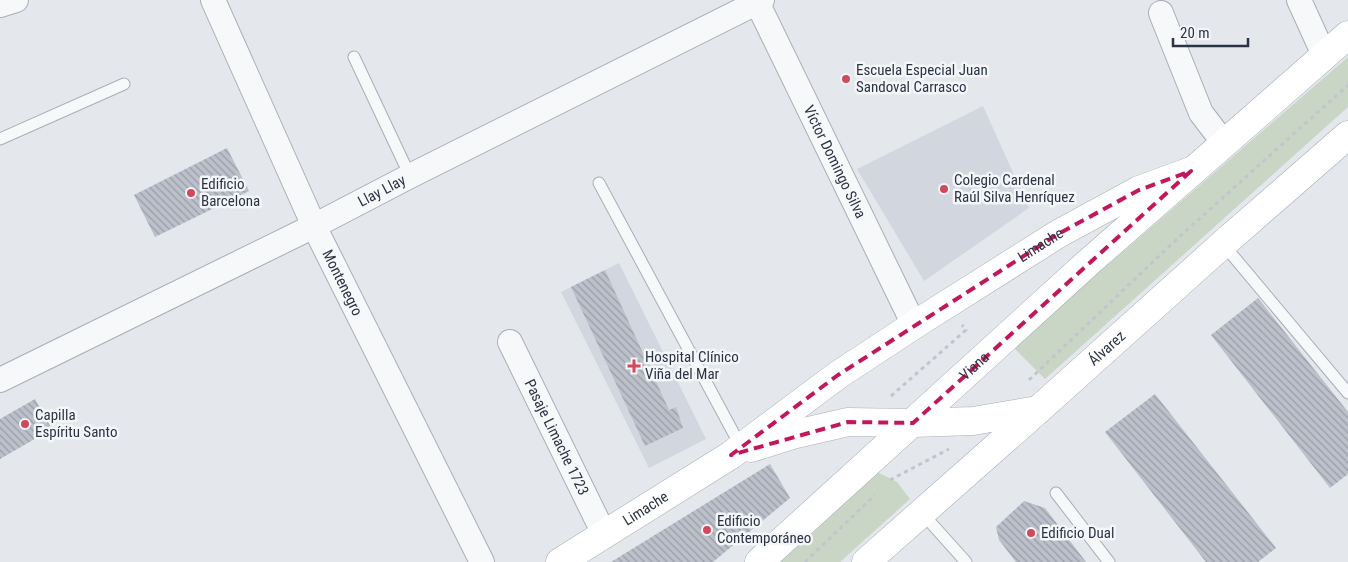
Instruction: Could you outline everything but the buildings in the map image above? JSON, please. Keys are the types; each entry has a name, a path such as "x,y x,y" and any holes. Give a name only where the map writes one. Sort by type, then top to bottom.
{"main road":[{"name":"Limache","path":"560,562 736,451 838,375 914,325 1066,230 1140,190 1191,171 1348,35"},
{"name":"Álvarez","path":"866,562 1348,135"},
{"name":"Viana","path":"759,562 1191,171"},
{"path":"838,375 834,386 836,396 848,422"},
{"name":"Limache","path":"736,451 848,422 913,423 973,421 1038,410"}],"street":[{"path":"0,5 16,0"},
{"name":"Montenegro","path":"213,0 314,226 482,562"},
{"path":"1299,0 1324,55"},
{"name":"Llay Llay","path":"0,380 314,226 758,1"},
{"name":"Víctor Domingo Silva","path":"758,1 914,325"},
{"path":"1160,13 1201,113 1224,143"},
{"name":"Pasaje Limache 1723","path":"510,342 604,534"}],"lane":[{"path":"354,57 410,176"},
{"path":"0,138 124,84"},
{"path":"599,183 736,451"},
{"path":"1223,244 1348,393"},
{"path":"1056,493 1109,562"},
{"path":"922,512 966,562"}],"path":[{"path":"1022,386 1176,239 1348,85"},
{"path":"884,486 892,479 955,445"},
{"path":"805,562 877,493"}],"highlighted area":[{"path":"1191,171 913,423 848,422 731,455 838,375 1058,234 1139,190"}],"shaded area":[{"name":"Colegio Cardenal Raúl Silva Henríquez","path":"983,106 1029,208 924,281 857,169"},
{"name":"Hospital Clínico Viña del Mar","path":"619,263 706,439 649,468 561,292"}],"green space":[{"path":"1348,57 1348,107 1045,379 1013,347"},
{"path":"877,472 897,482 910,499 840,562 776,562"}],"place":[{"name":"Escuela Especial Juan Sandoval Carrasco","path":"846,79"},
{"name":"Colegio Cardenal Raúl Silva Henríquez","path":"944,189"},
{"name":"Edificio Barcelona","path":"191,193"},
{"name":"Hospital Clínico Viña del Mar","path":"634,366"},
{"name":"Capilla Espíritu Santo","path":"25,424"},
{"name":"Edificio Contemporáneo","path":"707,530"},
{"name":"Edificio Dual","path":"1031,533"}]}
